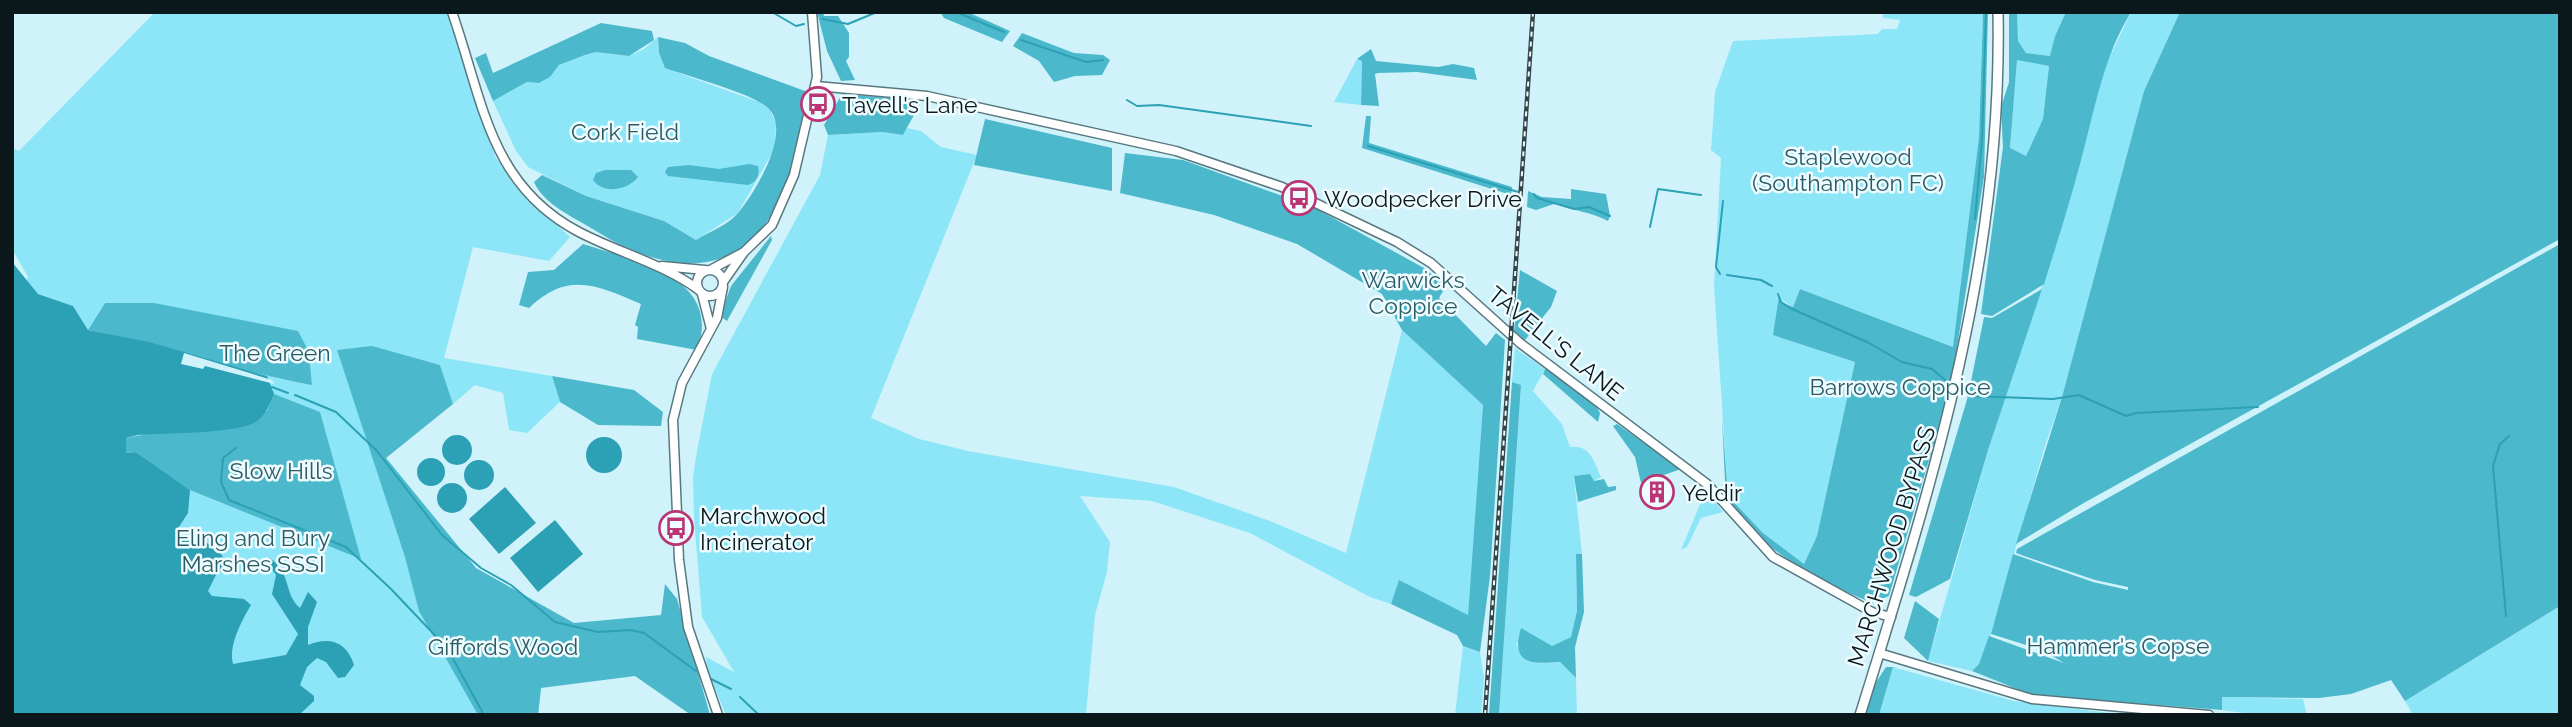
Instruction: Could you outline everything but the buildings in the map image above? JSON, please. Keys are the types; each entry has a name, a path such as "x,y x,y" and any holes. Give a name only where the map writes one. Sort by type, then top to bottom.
{"main road":[{"name":"MARCHWOOD BYPASS","path":"1860,715 1930,492 1971,318 1997,129 1998,12"}],"street":[{"path":"452,12 496,144 520,187 537,205 561,222 659,265 701,292 714,295 744,252 772,225 788,195 805,139 816,86 812,12"},
{"name":"TAVELL'S LANE","path":"816,86 927,96 1176,150 1282,187 1397,242 1431,263 1520,343 1707,484 1773,557 1872,612 1891,617"},
{"path":"711,330 697,279 708,270 744,252"},
{"path":"659,265 708,270 720,274 723,284 717,318 682,383 673,420 679,560 688,627 718,715"},
{"path":"1879,653 2032,699 2209,715"}],"green space":[{"name":"Eling and Bury Marshes SSSI","path":"155,12 448,12 495,156 515,186 570,237 549,261 473,247 444,358 552,376 560,402 527,433 509,430 503,393 475,385 453,404 440,365 337,350 361,422 386,458 532,637 541,688 538,715 93,715 82,526 246,370 312,384 309,352 154,303 105,303 88,330 73,306 38,294 25,282 28,277 12,249 12,148 19,151"},
{"path":"817,12 823,12 824,16 838,16 849,33 849,57 846,61 855,80 841,81 827,51"},
{"path":"940,12 972,14 1010,31 1002,42 944,18"},
{"name":"Staplewood (Southampton FC)","path":"1883,12 1983,12 1979,137 1957,323 1953,347 1800,289 1793,307 1779,299 1774,335 1855,362 1817,536 1804,564 1763,533 1728,496 1714,286 1721,158 1711,150 1715,92 1733,41 1878,34 1882,29 1897,29 1900,20 1883,18"},
{"name":"Barrows Coppice","path":"1983,12 1988,12 1984,177 1951,385 1889,596 1872,603 1816,579 1766,544 1726,503 1722,417 1728,496 1763,533 1804,564 1817,536 1855,362 1773,335 1779,296 1781,302 1793,307 1800,289 1953,347 1979,137"},
{"path":"2009,12 2017,12 2018,41 2026,53 2050,56 2055,36 2066,12 2131,12 2113,47 2044,284 1992,316 1981,314 2003,147 2001,107 2009,82","holes":["2017,60 2049,66 2043,119 2026,156 2010,148"]},
{"path":"2017,12 2066,12 2055,36 2051,56 2026,53 2018,41"},
{"path":"2131,12 2180,12 2144,91 2062,397 2045,446 1991,634 1979,664 1972,671 1928,661 1989,447 2059,235 2095,99 2106,65"},
{"path":"2180,12 2560,12 2560,239 2082,504 2016,544 2062,397 2144,91"},
{"path":"601,23 652,31 654,40 629,56 596,52 585,55 559,65 550,77 539,83 527,82 493,101 475,58 486,53 493,73"},
{"path":"1022,33 1074,53 1103,55 1110,60 1102,75 1075,76 1054,82 1039,61 1013,46"},
{"name":"Cork Field","path":"658,37 659,53 665,68 759,102 769,108 776,123 775,148 738,213 696,240 664,221 586,196 528,167 516,151 493,101 527,82 539,83 550,77 559,65 596,52 629,56 644,49"},
{"path":"658,37 685,43 709,56 805,91 796,149 784,189 768,220 748,243 724,257 697,263 666,261 632,250 561,210 545,198 534,182 542,175 586,196 664,221 696,240 724,225 738,213 754,191 769,161 776,130 774,117 767,107 747,96 665,68 659,53"},
{"path":"1371,49 1376,61 1438,67 1453,64 1474,68 1477,80 1417,72 1378,73 1375,74 1379,106 1361,105 1362,61 1357,59"},
{"path":"1357,59 1362,60 1361,105 1334,102"},
{"path":"2017,60 2049,66 2043,119 2026,156 2010,149"},
{"path":"842,94 901,99 920,104 903,135 882,132 828,135 824,125"},
{"path":"1366,116 1371,116 1369,143 1512,187 1511,195 1362,148"},
{"path":"985,119 1112,148 1112,191 974,165"},
{"path":"907,128 921,131 941,147 977,155 871,418 919,439 968,451 1174,487 1270,521 1346,553 1402,330 1483,405 1468,616 1400,581 1391,604 1370,597 1250,533 1152,501 1080,496 1110,542 1107,572 1095,615 1086,715 726,715 707,670 706,657 734,672 702,617 694,517 693,477 712,374 820,175 828,135 882,132 903,135"},
{"name":"Warwicks Coppice","path":"1125,153 1183,160 1313,207 1424,268 1446,286 1439,298 1486,346 1496,333 1505,340 1490,576 1480,652 1463,646 1457,635 1391,604 1399,580 1468,615 1483,405 1402,330 1382,294 1297,244 1214,215 1120,193"},
{"path":"749,164 758,166 759,172 756,180 748,185 668,176 665,172 668,167 689,165 719,169"},
{"path":"605,170 631,170 638,177 622,188 603,188 593,180 596,173"},
{"path":"1571,189 1606,194 1610,216 1608,221 1557,203 1536,210 1527,207 1528,191 1542,197 1571,199"},
{"path":"771,236 772,240 727,321 720,316 731,286"},
{"path":"583,244 649,266 686,289 698,305 702,325 697,350 637,339 638,327 635,325 641,304 596,287 570,285 543,296 529,308 519,305 528,272 554,270"},
{"name":"Hammer's Copse","path":"2560,244 2560,606 2405,701 2391,680 2351,694 2319,698 2222,697 2222,710 2032,695 1972,671 1979,664 1989,636 2064,663 2042,650 1991,634 2013,554 2093,582 2128,590 2128,587 2095,580 2024,556 2016,553 2017,549"},
{"path":"1520,270 1557,291 1551,307 1525,340 1514,332"},
{"path":"2042,289 1989,447 1950,579 1916,597 1909,595 1968,396 1984,317 1992,318"},
{"name":"The Green","path":"105,303 154,303 298,331 309,352 312,385 88,330"},
{"name":"Giffords Wood","path":"372,346 440,365 453,404 386,458 476,568 574,623 661,615 665,584 677,599 710,715 691,715 635,676 541,688 538,715 478,715 419,611 405,557 337,350"},
{"path":"1515,348 1545,369 1533,391 1562,424 1570,447 1587,451 1601,477 1594,481 1590,474 1574,477 1582,554 1576,554 1577,611 1571,637 1552,646 1516,643 1528,660 1539,663 1560,662 1576,678 1577,715 1499,715 1521,386 1512,382"},
{"path":"1546,367 1596,406 1600,413 1598,422 1543,374"},
{"path":"552,376 634,390 663,412 661,426 598,425 560,402"},
{"path":"1512,382 1521,385 1499,715 1489,715"},
{"name":"Slow Hills","path":"274,394 320,412 361,559 190,490 136,452 126,453 126,438 267,411"},
{"path":"1617,424 1681,469 1641,483 1635,457 1613,426"},
{"path":"1590,474 1594,481 1604,479 1608,487 1616,486 1616,490 1578,502 1574,476"},
{"path":"1711,496 1723,512 1701,518 1687,547 1681,550 1700,504 1704,497"},
{"path":"1576,554 1582,554 1584,612 1575,647 1576,678 1560,662 1541,663 1526,660 1521,656 1518,640 1521,628 1552,646 1571,637 1577,611"},
{"path":"1915,601 1939,619 1928,661 1904,638"},
{"path":"2560,606 2560,714 2413,715 2405,701"},
{"path":"1463,646 1480,652 1484,678 1481,715 1455,715"},
{"path":"1886,667 1893,667 1879,715 1865,715 1875,684"},
{"path":"1893,667 2014,701 2125,715 1879,715"},
{"path":"2222,697 2303,699 2307,715 2258,715 2222,710"}],"shaded area":[{"path":"12,262 38,294 73,306 88,330 149,342 267,376 274,394 257,421 219,431 138,435 126,438 126,453 136,452 190,490 188,513 177,530 182,539 190,536 214,547 224,560 225,568 216,575 208,591 212,596 244,599 251,605 234,641 233,664 286,655 298,634 272,594 276,575 265,560 270,558 282,571 291,596 300,608 308,592 317,602 308,627 308,645 323,641 337,643 347,651 354,665 345,677 338,678 326,662 317,658 307,667 300,685 314,696 314,701 299,715 12,715"},
{"path":"457,435 467,440 472,450 467,460 457,465 447,460 442,450 447,440"},
{"path":"604,437 617,442 622,455 617,468 604,473 591,468 586,455 591,442"},
{"path":"431,458 441,462 445,472 441,482 431,486 421,482 417,472 421,462"},
{"path":"479,460 485,461 493,469 493,481 485,489 479,490 473,489 465,481 464,475 465,469 473,461"},
{"path":"452,483 463,487 467,498 463,509 452,513 441,509 437,498 441,487"},
{"path":"505,487 536,523 499,554 469,519"},
{"path":"555,520 583,554 538,592 510,558"}],"pier":[{"path":"184,353 272,380 274,384 205,366 203,369 181,364"}],"waterway":[{"path":"772,12 796,26 804,24"},
{"path":"822,19 848,24 877,12"},
{"path":"956,12 1004,32"},
{"path":"1975,219 1982,140 1986,12"},
{"path":"1021,40 1086,62 1103,60"},
{"path":"1127,100 1137,106 1159,105 1311,126"},
{"path":"1368,146 1518,192"},
{"path":"1650,227 1658,189 1701,195"},
{"path":"1534,194 1537,198 1574,209 1589,207 1610,216"},
{"path":"1720,274 1716,267 1723,201"},
{"path":"1727,275 1761,280 1772,286"},
{"path":"1778,294 1781,302 1790,308 1867,342 1902,362 1932,369 1950,384"},
{"path":"272,387 288,393"},
{"path":"295,395 336,412 377,451 442,535 481,568 511,585 555,622 598,632 631,630 644,633 696,671"},
{"path":"1968,396 2053,399 2079,395 2126,416 2136,413 2258,407"},
{"path":"2506,616 2493,466 2500,444 2509,436"},
{"path":"236,448 223,458 221,482 229,500 346,547 391,589 447,648 484,715"},
{"path":"711,679 731,689"},
{"path":"740,697 759,715"}],"railway":[{"path":"1485,715 1533,12"}],"place":[{"name":"Tavell's Lane","path":"818,104"},
{"name":"Woodpecker Drive","path":"1299,198"},
{"name":"Yeldir","path":"1657,492"},
{"name":"Marchwood Incinerator","path":"676,528"}]}
